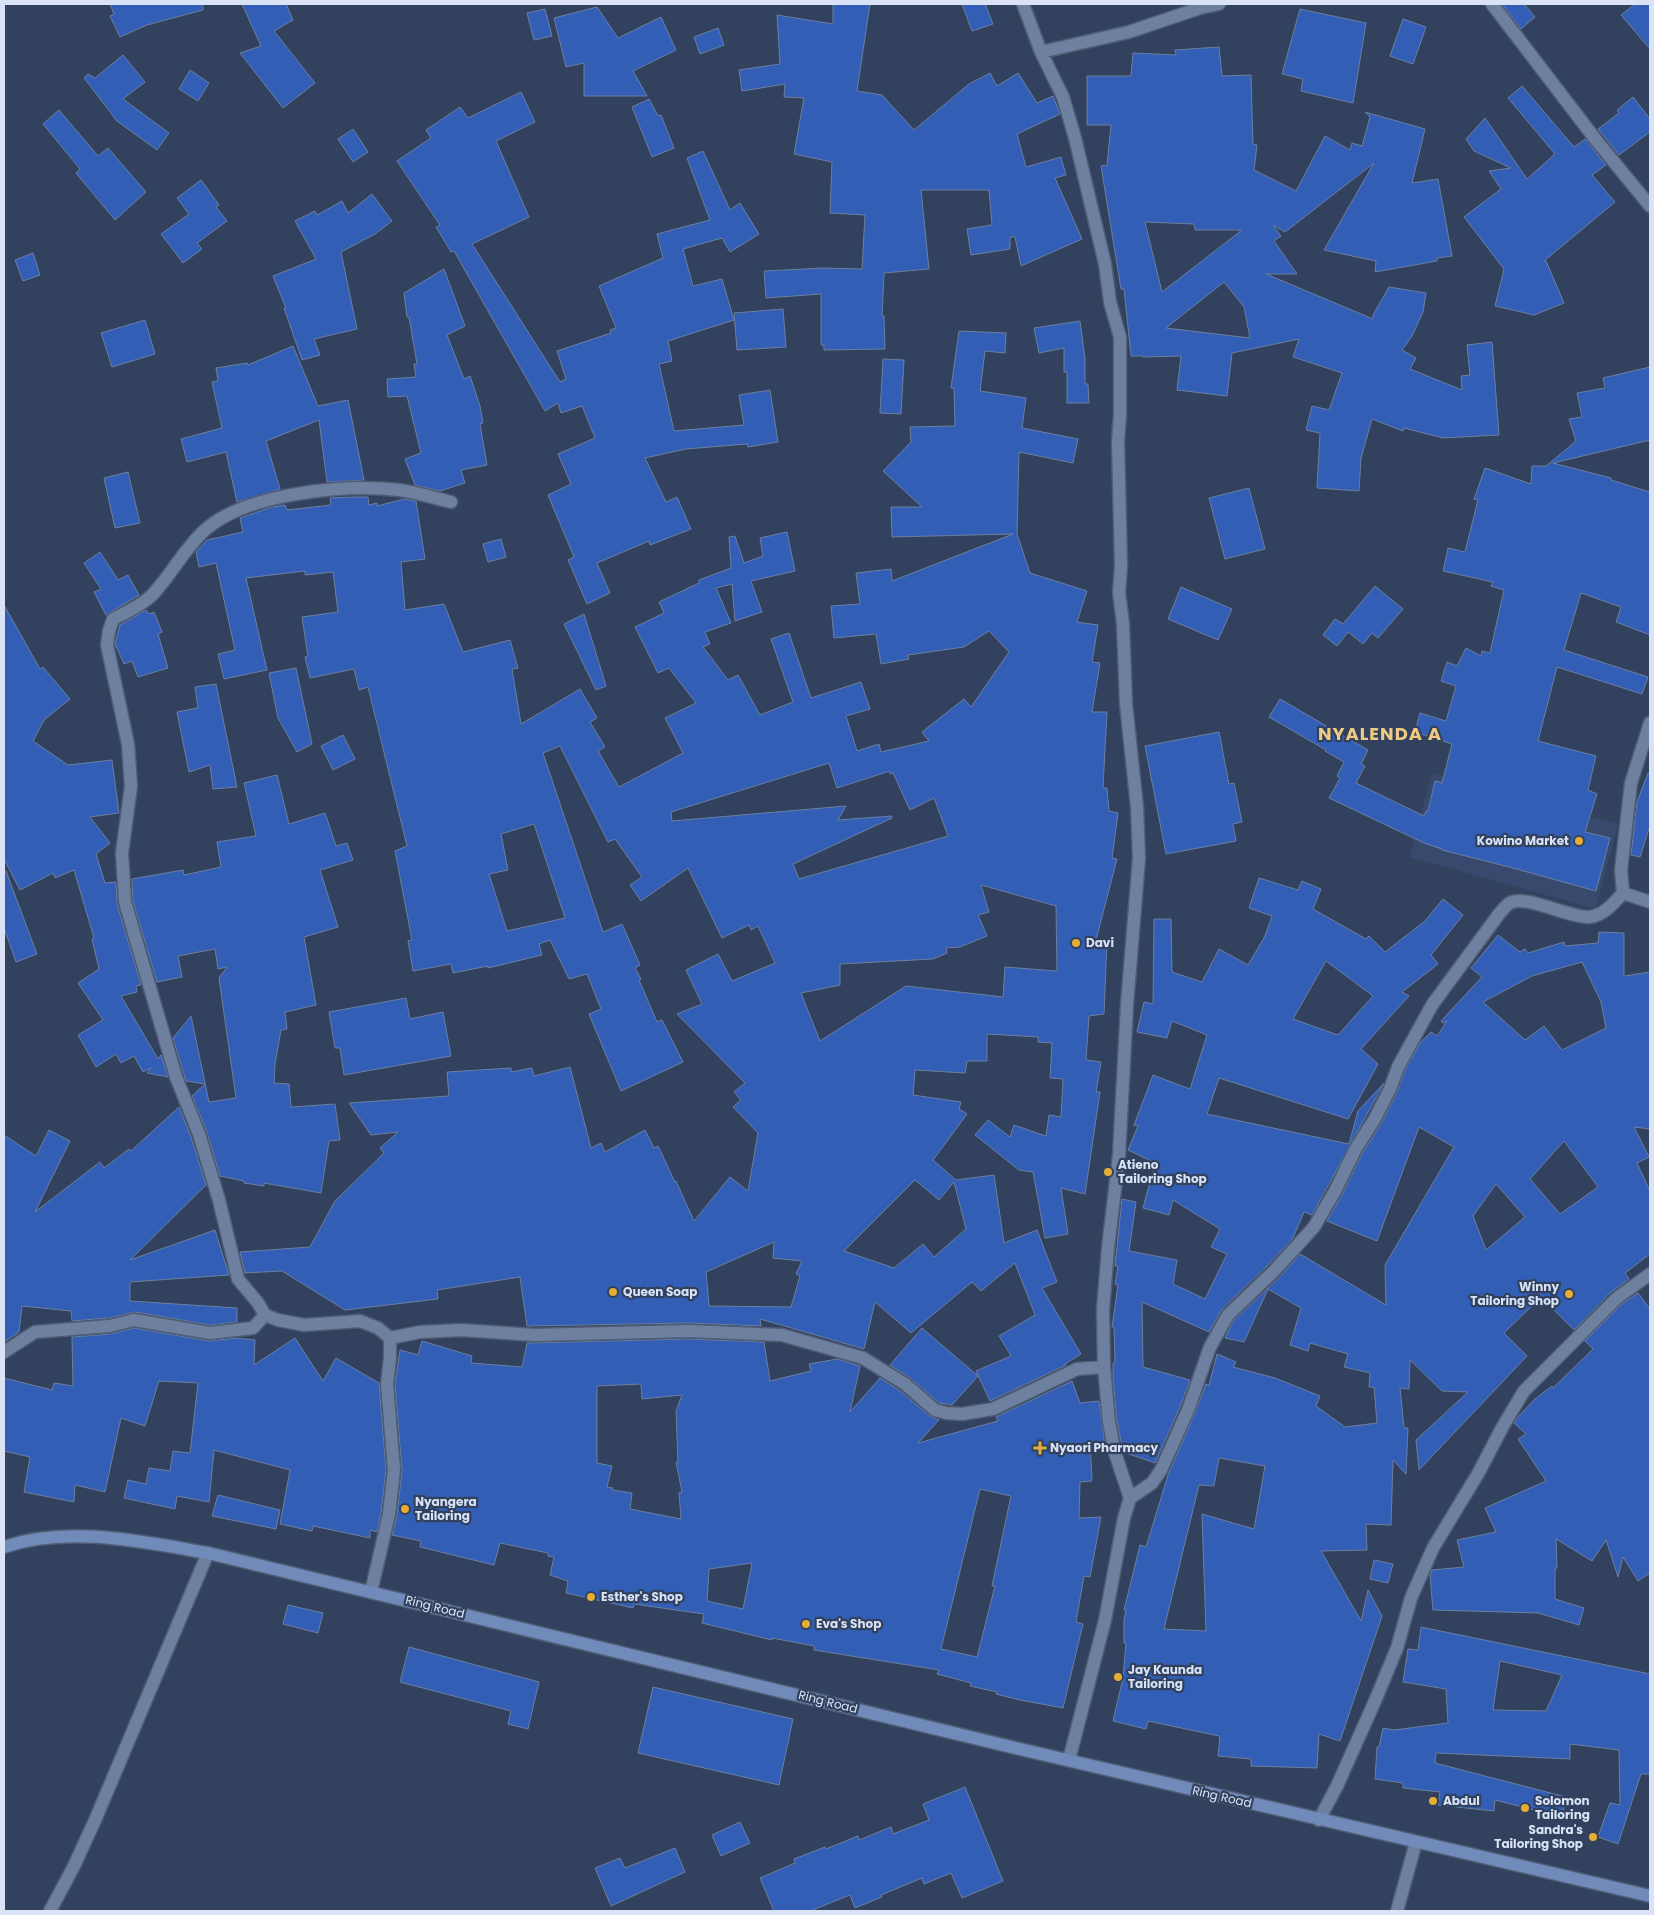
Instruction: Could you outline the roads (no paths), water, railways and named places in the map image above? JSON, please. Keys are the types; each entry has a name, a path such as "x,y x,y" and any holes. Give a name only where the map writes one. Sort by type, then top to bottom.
{"main road":[{"name":"Ring Road","path":"4,1547 60,1537 115,1538 208,1553 1319,1820 1650,1896"}],"street":[{"path":"1023,4 1041,52 1063,98 1075,138 1105,264 1110,302 1120,337 1118,441 1121,566 1119,592 1123,624 1126,704 1137,807 1139,858 1119,1122 1119,1156 1105,1280 1104,1367 1109,1422 1115,1453 1130,1498 1124,1518 1105,1620 1069,1760"},
{"path":"1041,52 1129,32 1200,8 1219,4"},
{"path":"1492,4 1596,140 1650,206"},
{"path":"390,1338 378,1328 360,1321 304,1325 278,1320 265,1315 258,1303 238,1279 219,1200 199,1134 176,1076 125,902 122,853 131,786 128,744 107,645 113,620 132,610 153,594 204,531 221,517 237,510 278,498 338,489 399,490 451,502"},
{"path":"1130,1498 1152,1484 1161,1470 1188,1410 1210,1347 1228,1315 1274,1271 1314,1227 1335,1191 1355,1150 1374,1120 1390,1089 1398,1067 1432,1005 1499,914 1511,903 1527,901 1590,917 1608,909 1623,894 1621,870 1631,783 1650,723"},
{"path":"1623,894 1650,902"},
{"path":"1319,1820 1337,1786 1375,1701 1397,1648 1411,1598 1433,1548 1480,1472 1502,1426 1524,1391 1617,1298 1650,1274"},
{"path":"4,1352 35,1332 110,1326 134,1320 210,1333 253,1328 265,1315"},
{"path":"390,1338 420,1332 461,1330 535,1335 688,1331 782,1335 863,1358 905,1384 935,1410 962,1414 993,1409 1077,1369 1104,1367"},
{"path":"371,1592 389,1514 394,1470 387,1384 390,1338"},
{"path":"50,1911 74,1866 96,1818 208,1553"},
{"path":"1397,1911 1416,1842"}],"place":[{"name":"Kowino Market","path":"1579,841"},
{"name":"Davi","path":"1076,943"},
{"name":"Atieno Tailoring Shop","path":"1108,1172"},
{"name":"Queen Soap","path":"613,1292"},
{"name":"Winny Tailoring Shop","path":"1569,1294"},
{"name":"Nyaori Pharmacy","path":"1040,1448"},
{"name":"Nyangera Tailoring","path":"405,1509"},
{"name":"Esther's Shop","path":"591,1597"},
{"name":"Eva's Shop","path":"806,1624"},
{"name":"Jay Kaunda Tailoring","path":"1118,1677"},
{"name":"Abdul","path":"1433,1801"},
{"name":"Solomon Tailoring","path":"1525,1808"},
{"name":"Sandra's Tailoring Shop","path":"1593,1837"}],"district":[{"name":"NYALENDA A","path":"1380,734"}]}
